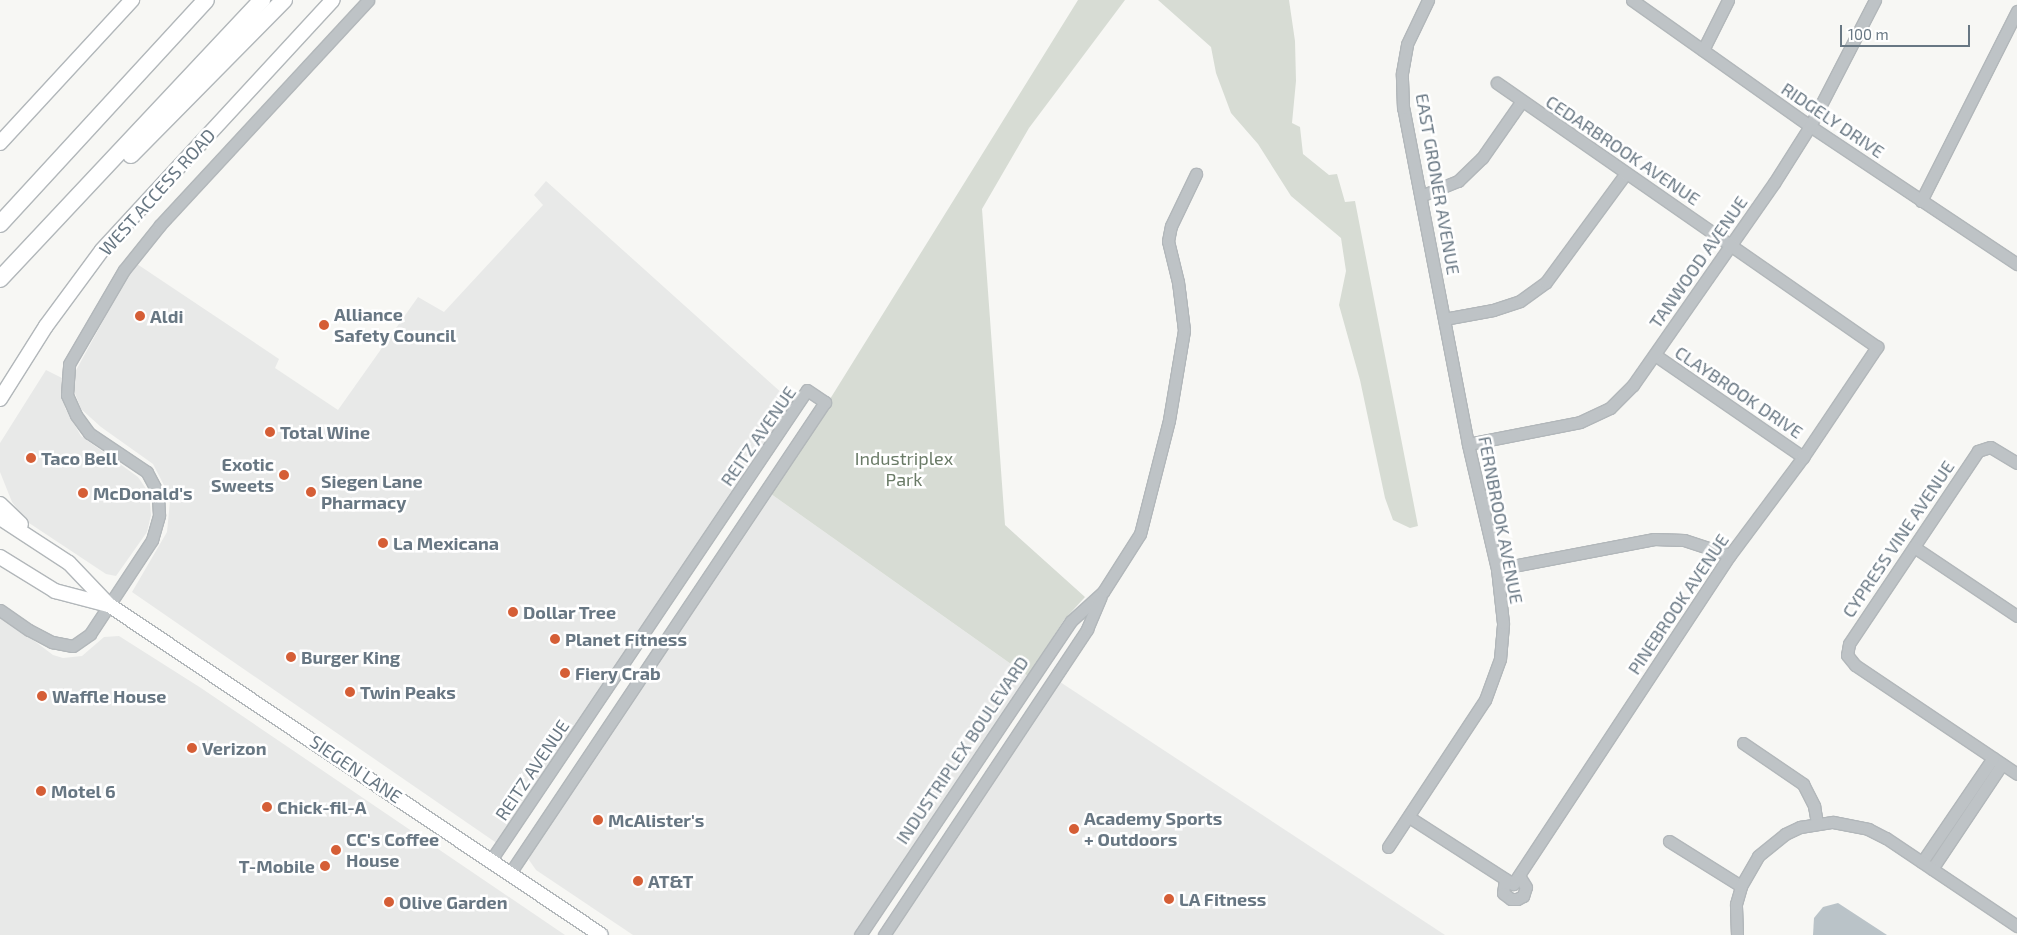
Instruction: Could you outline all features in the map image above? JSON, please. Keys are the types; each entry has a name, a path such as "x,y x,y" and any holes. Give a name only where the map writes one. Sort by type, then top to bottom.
{"highway":[{"path":"92,123 193,0"},
{"path":"0,224 206,0"},
{"path":"0,279 262,0"},
{"path":"17,260 83,205 284,0"}],"main road":[{"path":"0,143 132,0"},
{"name":"WEST ACCESS ROAD","path":"0,399 46,326 102,250 333,0"},
{"path":"0,504 36,542"},
{"name":"SIEGEN LANE","path":"0,518 69,563 109,605 492,860 601,935"},
{"name":"SIEGEN LANE","path":"0,557 55,591 109,605"}],"street":[{"path":"0,610 29,630 52,642 73,646 90,634 152,540 159,515 158,493 147,472 89,433 76,415 67,395 69,364 124,270 160,225 368,0"},
{"name":"EAST GRONER AVENUE","path":"1428,0 1407,44 1402,73 1403,108 1422,195 1444,319"},
{"name":"RIDGELY DRIVE","path":"1632,0 1810,126 2017,264"},
{"path":"1703,50 1728,0"},
{"name":"TANWOOD AVENUE","path":"1468,444 1572,424 1610,408 1633,385 1731,245 1810,126 1875,0"},
{"path":"1921,201 2017,11"},
{"name":"CEDARBROOK AVENUE","path":"1497,83 1521,102 1877,346"},
{"path":"1422,195 1458,182 1482,158 1521,102"},
{"path":"1444,319 1520,301 1546,282 1626,173"},
{"name":"INDUSTRIPLEX BOULEVARD","path":"884,935 1087,629 1103,592 1140,534 1155,484 1184,330 1181,298 1168,241 1170,226 1196,174"},
{"name":"FERNBROOK AVENUE","path":"1388,847 1485,700 1500,659 1503,623 1497,569 1468,444 1444,319"},
{"name":"PINEBROOK AVENUE","path":"1409,817 1513,880 1730,555 1803,457 1877,346"},
{"name":"CLAYBROOK DRIVE","path":"1655,356 1803,457"},
{"name":"REITZ AVENUE","path":"492,860 808,390 825,402 510,873"},
{"name":"CYPRESS VINE AVENUE","path":"1997,761 1855,665 1846,655 1849,644 1984,447 1999,451 2017,463"},
{"path":"1497,569 1654,539 1684,540 1730,555"},
{"path":"1914,547 2017,616"},
{"name":"INDUSTRIPLEX BOULEVARD","path":"860,935 1071,621 1103,592"},
{"path":"1743,743 1803,784 1810,795 1817,823"},
{"path":"1997,761 2017,774"},
{"path":"1922,862 1997,761"},
{"path":"1932,869 1997,761"},
{"path":"1737,935 1736,904 1741,886 1758,856 1785,834 1817,823 1850,824 1868,829 1922,862 2017,926"},
{"path":"1669,841 1741,886"}],"shaded area":[{"path":"546,181 793,403 498,844 132,592 167,532 170,501 153,464 101,427 81,409 73,388 74,374 126,279 137,264 279,359 275,368 338,410 418,297 444,312 543,205 534,195"},
{"path":"46,370 62,378 65,408 81,436 138,477 149,493 151,515 147,532 116,576 106,574 26,521 12,502 0,472 0,443"},
{"path":"771,494 1028,676 853,935 633,935 536,870 529,860 531,851"},
{"path":"0,615 53,655 63,658 82,656 104,637 119,636 201,688 565,935 0,935"},
{"path":"1054,678 1445,935 887,935"},
{"path":"1838,903 1887,935 1813,935 1814,918 1823,907"}],"green space":[{"name":"Industriplex Park","path":"1078,0 1125,0 1029,128 982,209 1005,525 1085,597 1064,620 1028,676 771,494"},
{"path":"1158,0 1289,0 1295,41 1296,81 1292,123 1300,127 1303,154 1329,175 1337,174 1345,202 1355,201 1418,526 1410,528 1393,520 1385,498 1360,380 1339,305 1346,271 1341,238 1291,196 1258,144 1231,113 1216,73 1211,47"}],"place":[{"name":"Aldi","path":"140,316"},
{"name":"Alliance Safety Council","path":"324,325"},
{"name":"Total Wine","path":"270,432"},
{"name":"Taco Bell","path":"31,458"},
{"name":"Exotic Sweets","path":"284,475"},
{"name":"Siegen Lane Pharmacy","path":"311,492"},
{"name":"McDonald's","path":"83,493"},
{"name":"La Mexicana","path":"383,543"},
{"name":"Dollar Tree","path":"513,612"},
{"name":"Planet Fitness","path":"555,639"},
{"name":"Burger King","path":"291,657"},
{"name":"Fiery Crab","path":"565,673"},
{"name":"Twin Peaks","path":"350,692"},
{"name":"Waffle House","path":"42,696"},
{"name":"Verizon","path":"192,748"},
{"name":"Motel 6","path":"41,791"},
{"name":"Chick-fil-A","path":"267,807"},
{"name":"McAlister's","path":"598,820"},
{"name":"Academy Sports + Outdoors","path":"1074,829"},
{"name":"CC's Coffee House","path":"336,850"},
{"name":"T-Mobile","path":"325,866"},
{"name":"AT&T","path":"638,881"},
{"name":"LA Fitness","path":"1169,899"},
{"name":"Olive Garden","path":"389,902"}]}
